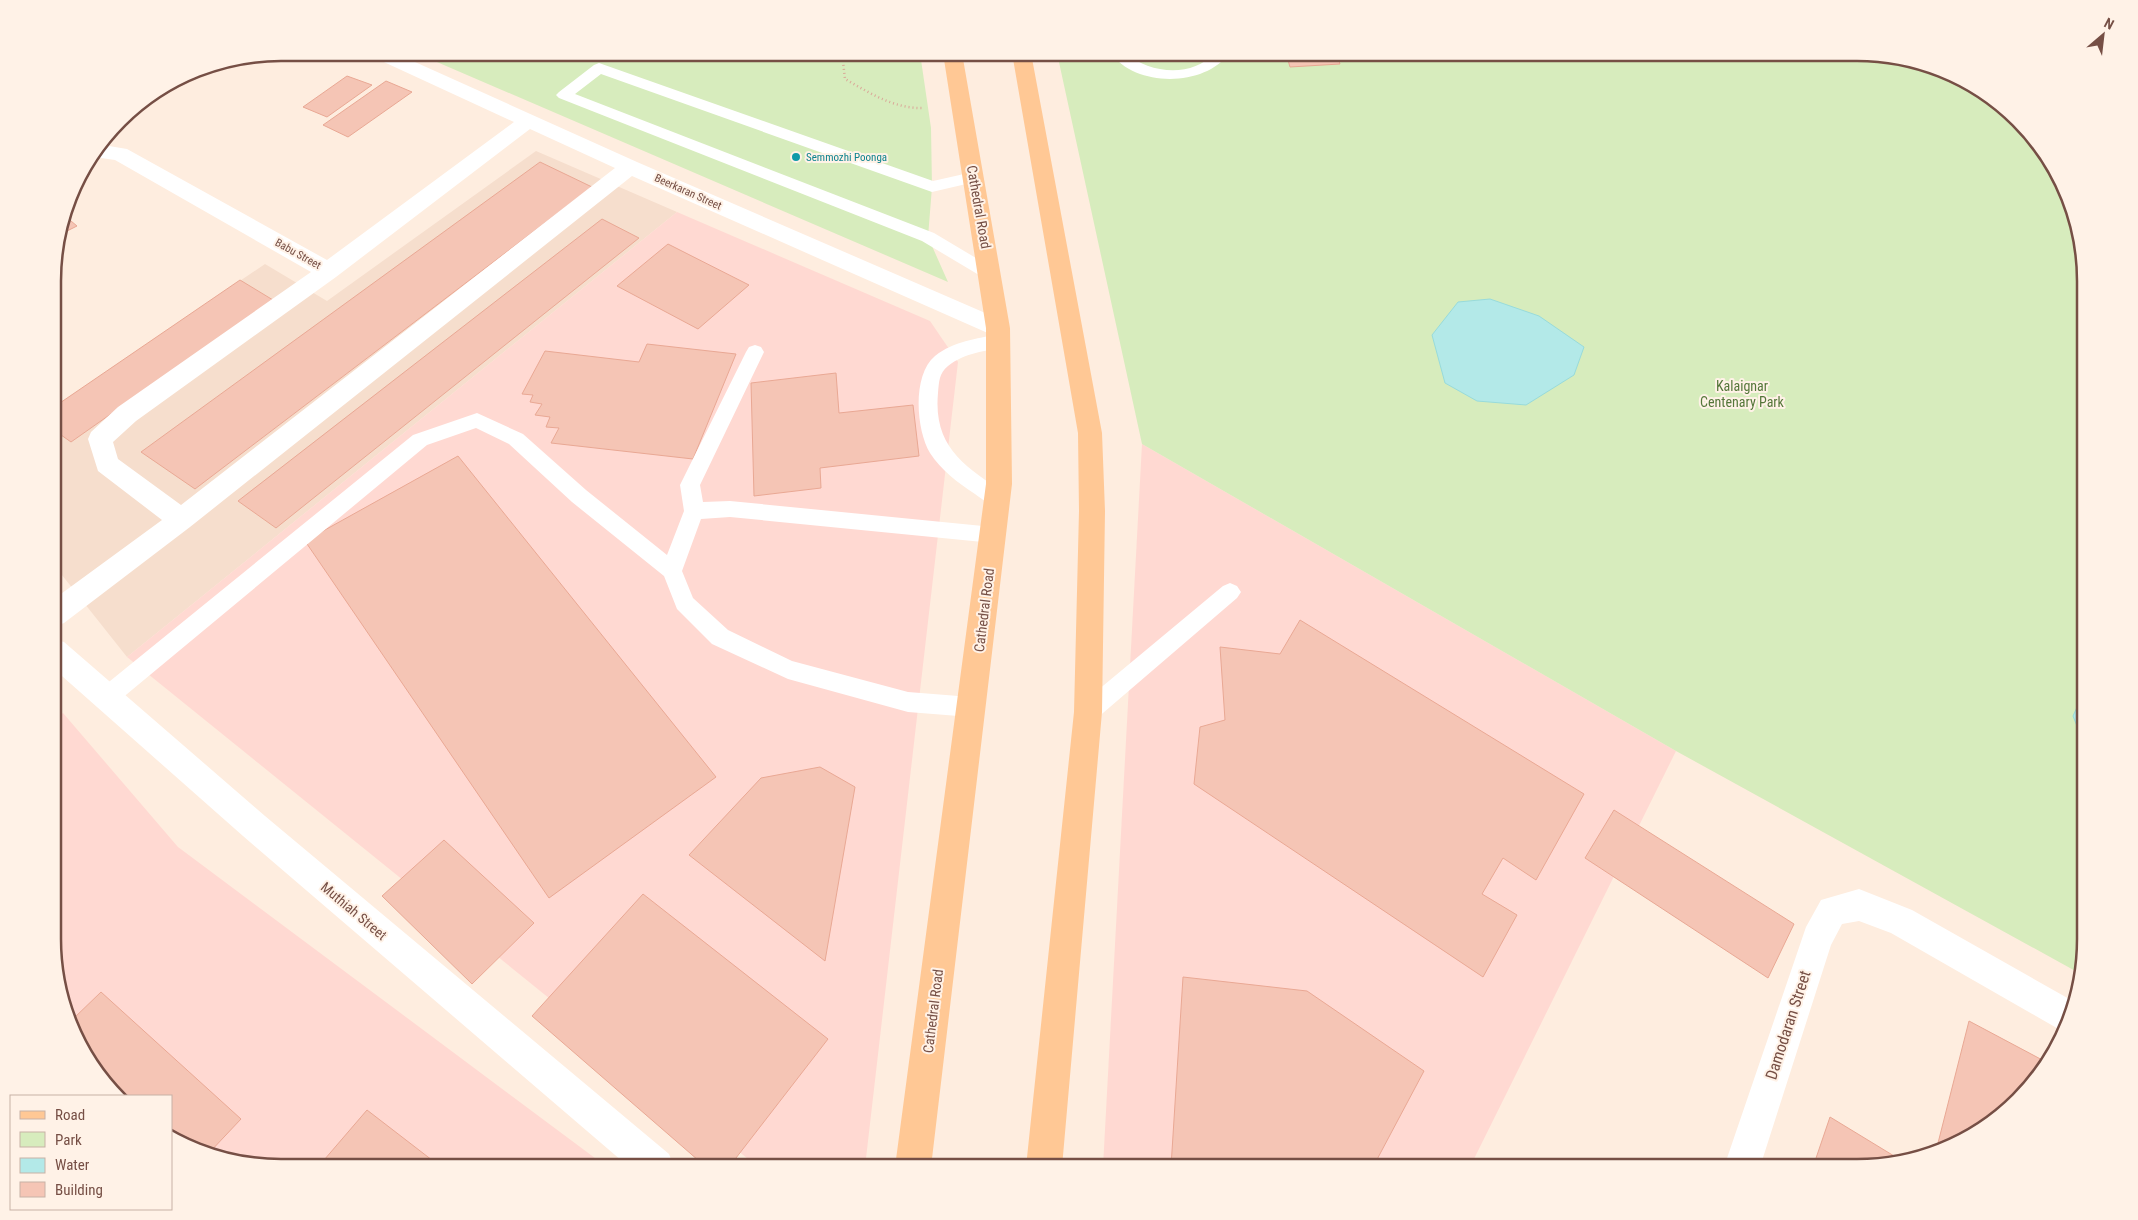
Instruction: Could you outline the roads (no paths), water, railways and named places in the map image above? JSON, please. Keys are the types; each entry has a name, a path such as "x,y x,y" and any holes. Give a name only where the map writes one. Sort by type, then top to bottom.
{"main road":[{"name":"Cathedral Road","path":"914,1159 998,499 998,334 990,274 954,61"},
{"path":"1023,61 1090,432 1092,510 1088,712 1045,1159"}],"street":[{"name":"Beerkaran Street","path":"400,61 998,334"},
{"name":"Babu Street","path":"104,151 120,154 328,271 530,120"},
{"path":"61,610 181,520 630,167"},
{"path":"181,520 107,464 100,439 127,414 328,271"},
{"name":"Muthiah Street","path":"61,657 254,826 647,1159"},
{"name":"Damodaran Street","path":"1745,1159 1817,938 1832,911 1859,905 1901,921 2063,1014"}],"lane":[{"path":"1127,61 1145,70 1162,74 1180,74 1197,71 1211,65 1214,61"},
{"path":"973,177 932,187 600,68 564,95 928,237 990,274"},
{"path":"998,334 960,349 940,362 931,374 927,410 938,449 963,476 998,499"},
{"path":"672,571 694,511 690,485 755,352"},
{"path":"107,697 420,440 477,420 516,439 579,496 672,571 684,603 720,637 788,669 908,702 971,708"},
{"path":"694,511 730,509 993,535"},
{"path":"1088,712 1230,592"}],"water":[{"path":"1490,299 1539,316 1584,347 1574,375 1526,405 1477,401 1445,383 1432,335 1458,302"},
{"path":"2077,707 2077,726 2073,716"}],"place":[{"name":"Semmozhi Poonga","path":"796,157"}],"park label":[{"name":"Kalaignar Centenary Park","path":"1742,394"}]}
